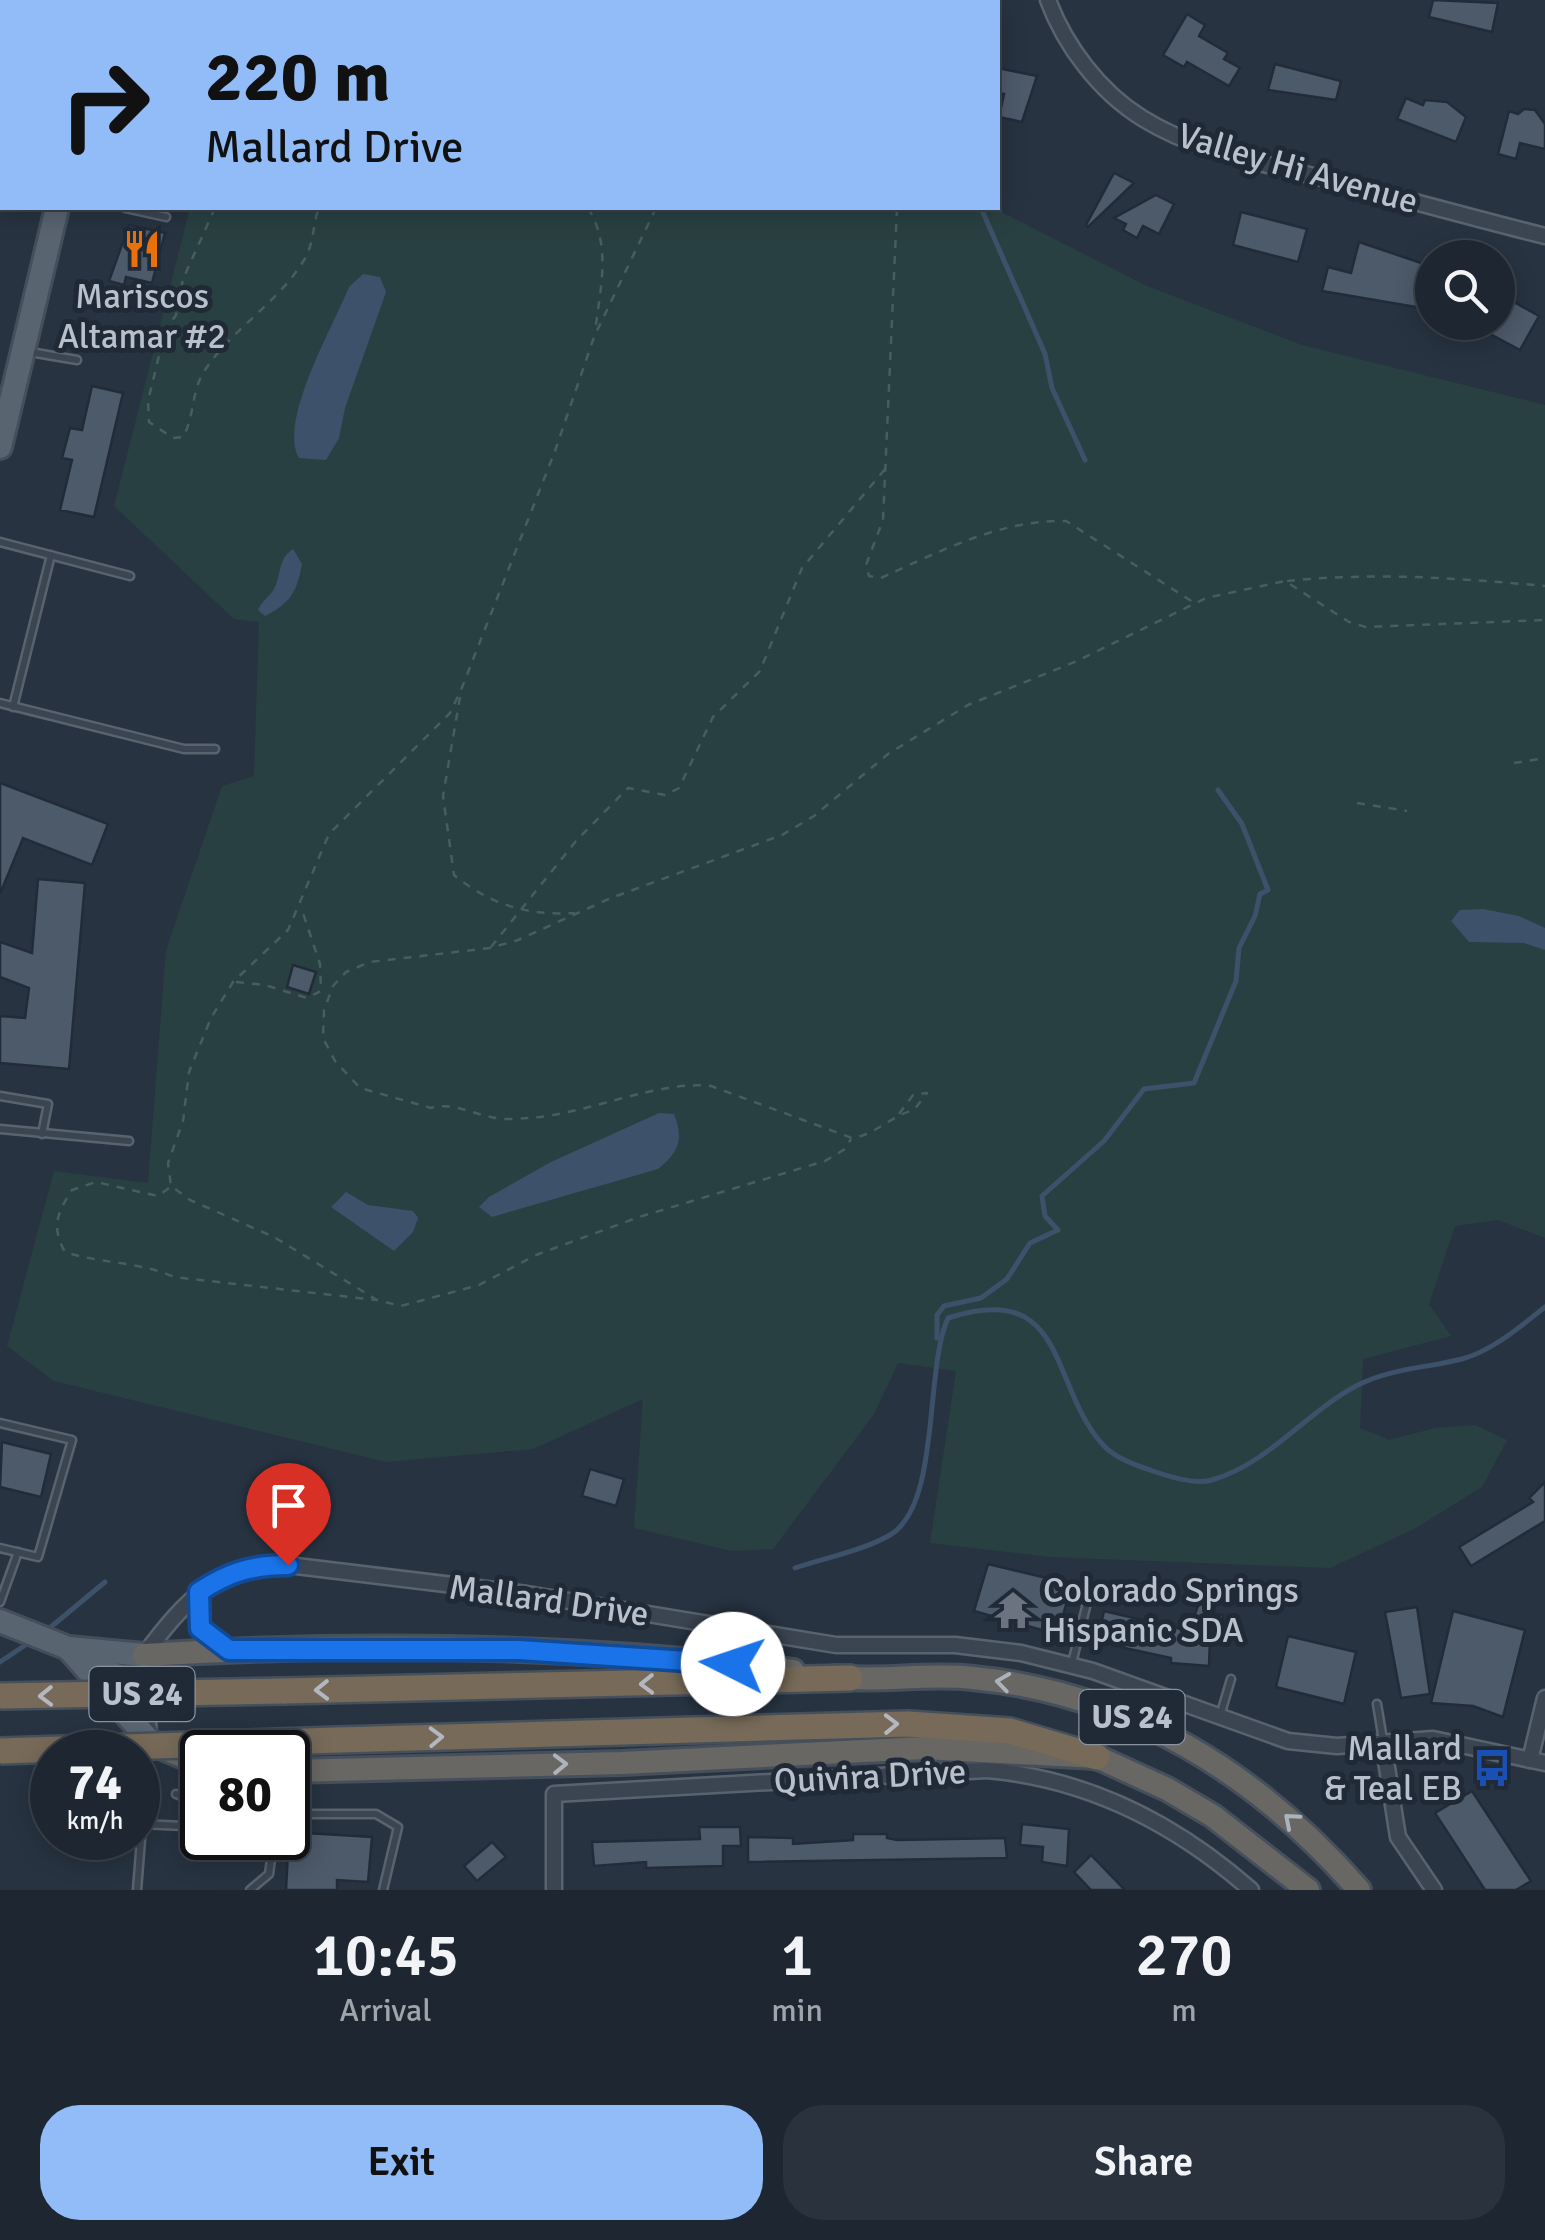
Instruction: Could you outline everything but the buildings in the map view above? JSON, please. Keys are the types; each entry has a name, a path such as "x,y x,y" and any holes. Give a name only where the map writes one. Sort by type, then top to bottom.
{"highway":[{"path":"144,1656 229,1650 519,1650 733,1664 850,1678"},
{"name":"US 24","path":"0,1696 948,1675 1030,1685 1142,1720 1235,1774 1311,1837 1359,1890"},
{"name":"US 24","path":"0,1751 908,1724 1010,1731 1098,1757 1167,1789 1212,1816 1308,1890"},
{"path":"310,1770 622,1763 924,1748 1098,1757"}],"main road":[{"path":"0,447 57,210"},
{"path":"1,1615 75,1656 146,1685"},
{"path":"75,1656 144,1656"},
{"path":"75,1656 140,1730"}],"street":[{"name":"Valley Hi Avenue","path":"1048,0 1070,44 1094,76 1142,118 1163,128 1231,155 1545,236"},
{"name":"Mallard Drive","path":"144,1656 174,1616 199,1592 249,1567 288,1565 526,1594 836,1646 955,1645 1071,1664 1219,1720 1309,1744 1432,1738 1537,1761"},
{"path":"199,1592 200,1628 229,1650"},
{"path":"144,1656 148,1730"},
{"path":"1537,1761 1545,1698"},
{"path":"1383,1742 1398,1837 1434,1890"},
{"name":"Quivira Drive","path":"554,1890 554,1794 987,1770 1056,1781 1132,1808 1172,1830 1251,1890"}],"lane":[{"path":"134,210 166,217"},
{"path":"24,350 78,360"},
{"path":"0,542 130,576"},
{"path":"13,706 51,555"},
{"path":"0,703 184,749 216,749"},
{"path":"0,1096 48,1104 42,1134"},
{"path":"0,1129 129,1141"},
{"path":"0,1423 72,1440 38,1557 0,1548"},
{"path":"1,1615 18,1552"},
{"path":"1071,1664 1089,1595 1097,1590 1148,1600"},
{"path":"1219,1720 1232,1679"},
{"path":"1377,1704 1383,1742"},
{"path":"176,1794 180,1795"},
{"path":"310,1814 376,1814 398,1828 383,1890"},
{"path":"137,1890 139,1860"},
{"path":"250,1890 269,1874 271,1860"}],"path":[{"path":"214,210 183,279 176,316 165,331 148,401 149,422 173,438 183,436 190,426 196,388 209,364 300,266 314,236 319,210"},
{"path":"589,210 598,224 604,252 594,336"},
{"path":"377,1300 274,1237 190,1200 171,1186 168,1163 183,1121 189,1072 211,1018 233,982 288,930 301,905 320,846 450,714 555,451 594,336 655,210"},
{"path":"898,210 883,520 866,565 869,576 881,578 996,531 1042,520 1066,521 1194,602"},
{"path":"490,948 576,841 628,788 665,795 680,788 713,717 760,671 802,568 886,468"},
{"path":"899,1114 912,1094 926,1093 914,1110 899,1114 865,1136 852,1138 711,1086 687,1084 605,1106 531,1118 494,1118 442,1104 431,1108 360,1088 335,1061 323,1038 330,995 346,972 370,962 490,948 782,835 814,816 888,754 968,705 1077,661 1194,602 1285,581 1350,574 1545,586"},
{"path":"1285,581 1349,622 1366,627 1545,620"},
{"path":"462,690 443,796 454,876 482,897 519,909 578,913"},
{"path":"1514,763 1545,758"},
{"path":"1357,803 1408,810"},
{"path":"301,905 320,964 321,991"},
{"path":"233,982 265,985 307,998 321,991"},
{"path":"321,991 330,995"},
{"path":"171,1186 158,1196 96,1182 72,1190 57,1214 56,1236 65,1252 86,1259 146,1264 174,1277 401,1306 479,1284 536,1254 639,1217 825,1161 845,1149 852,1138"}],"green space":[{"path":"1000,206 1003,213 1147,286 1302,345 1545,405 1545,1238 1498,1220 1455,1226 1429,1304 1451,1336 1363,1359 1360,1428 1389,1440 1435,1428 1475,1425 1507,1440 1482,1487 1414,1529 1330,1568 1050,1557 930,1543 956,1371 898,1363 874,1414 773,1549 732,1551 634,1528 643,1399 533,1449 386,1462 54,1381 7,1346 54,1171 148,1183 166,950 222,786 254,776 259,622 234,619 114,506 189,210 1000,210"}],"water":[{"path":"363,274 380,277 386,292 345,408 339,438 326,460 299,458 294,442 301,398 349,287"},
{"path":"293,549 302,564 295,589 287,601 265,616 258,610 274,589 282,563"},
{"path":"1483,909 1519,916 1545,928 1545,950 1524,943 1469,942 1451,921 1460,910"},
{"path":"659,1113 674,1114 679,1138 671,1157 658,1169 492,1217 479,1207 489,1197 551,1162"},
{"path":"346,1192 368,1205 413,1211 418,1218 413,1232 394,1251 331,1207"}],"waterway":[{"path":"982,210 1045,354 1052,388 1085,460"},
{"path":"937,1338 937,1315 944,1306 981,1298 1007,1279 1030,1243 1058,1230 1045,1216 1042,1196 1104,1141 1144,1089 1194,1083 1236,981 1239,948 1255,916 1260,894 1268,890 1242,824 1218,790"},
{"path":"795,1568 879,1541 906,1519 924,1467 936,1370 948,1318 987,1310 1016,1313 1036,1326 1051,1345 1087,1423 1105,1447 1141,1467 1198,1482 1252,1462 1358,1385 1473,1355 1506,1337 1545,1307"},
{"path":"46,1631 105,1582"},
{"path":"0,1662 33,1640"}],"place":[{"name":"Mariscos Altamar #2","path":"142,249"},
{"name":"Colorado Springs Hispanic SDA","path":"1013,1610"},
{"name":"Mallard & Teal EB","path":"1492,1768"}],"route":[{"path":"288,1565 249,1567 199,1592 200,1628 229,1650 519,1650 733,1664"}]}
